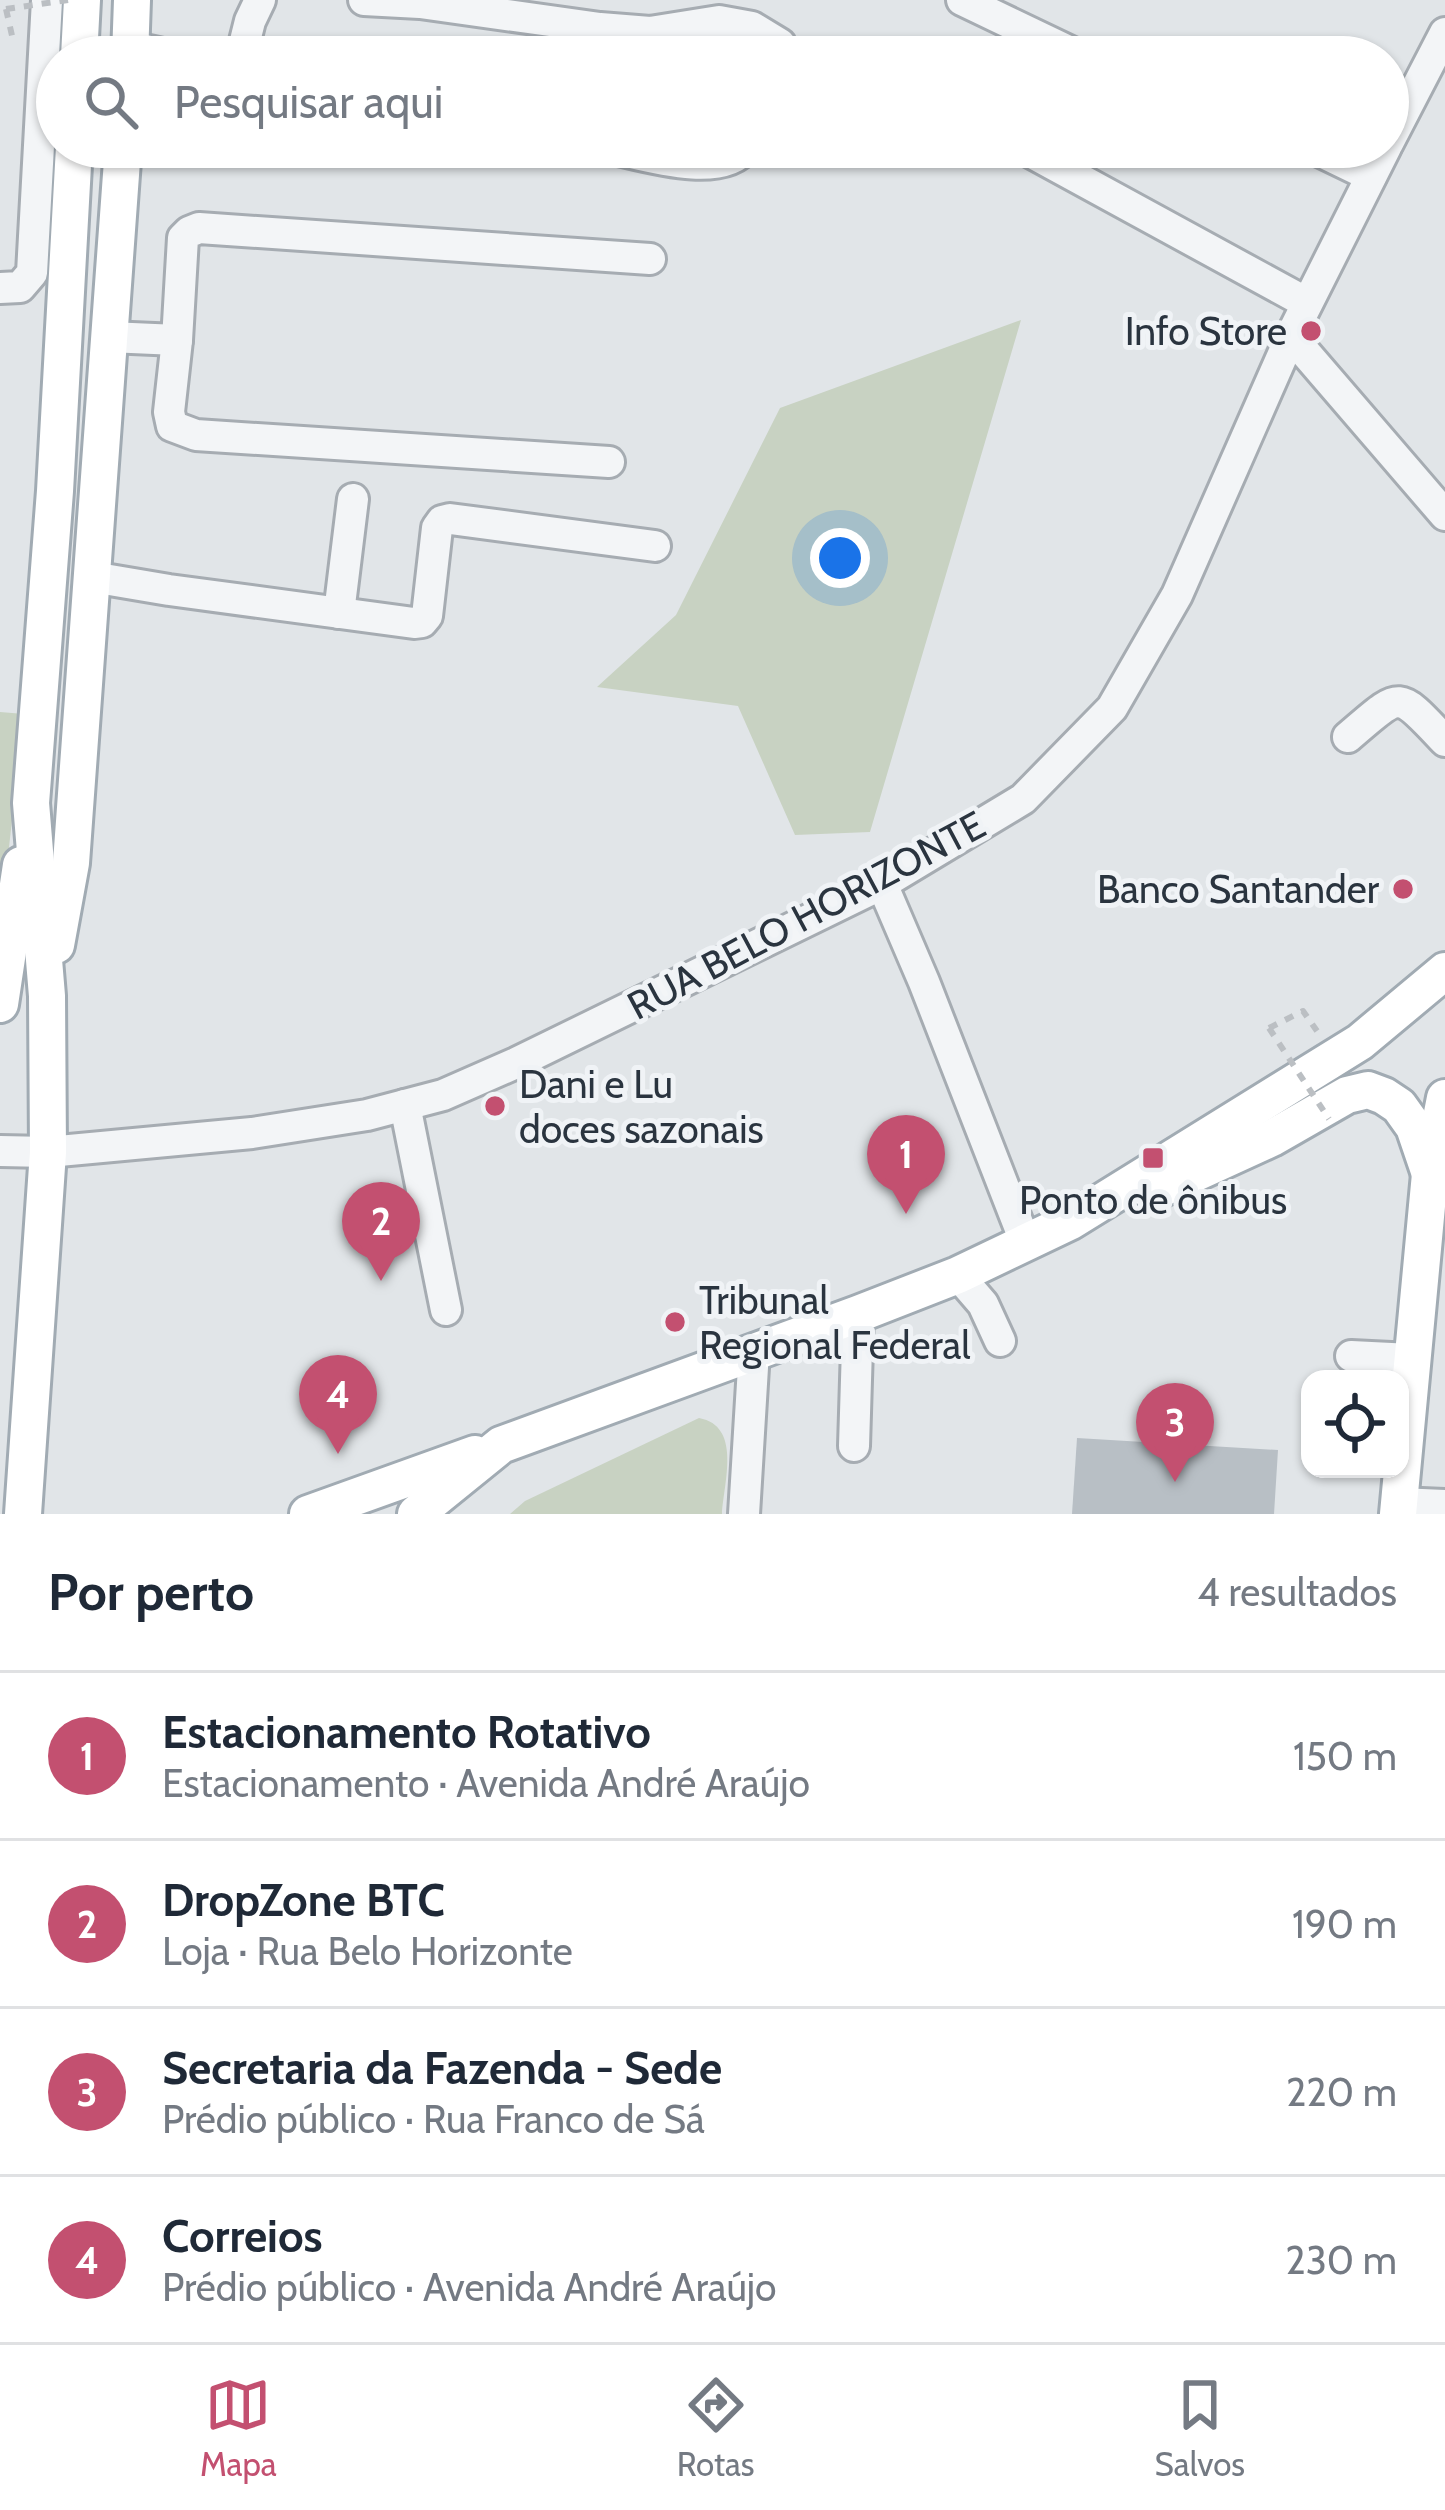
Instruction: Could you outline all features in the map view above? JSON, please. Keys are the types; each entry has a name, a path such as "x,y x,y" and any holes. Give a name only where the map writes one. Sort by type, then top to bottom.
{"main road":[{"path":"80,36 82,0"},
{"path":"131,36 132,0"},
{"path":"23,1514 48,1152 46,996 31,803 73,168"},
{"path":"46,996 71,863 121,168"},
{"path":"0,1004 11,857 31,803"},
{"path":"308,1514 851,1317 1026,1244 1071,1221 1360,1042 1445,970"},
{"path":"1071,1221 1159,1190 1272,1138 1347,1095 1368,1090 1399,1106 1414,1127 1430,1174"},
{"path":"1409,1381 1430,1174 1445,1099"},
{"path":"416,1514 501,1445"},
{"path":"1398,1509 1400,1478"}],"street":[{"path":"45,36 47,0"},
{"path":"246,36 260,0"},
{"path":"364,0 650,32 719,21 752,27 767,36"},
{"path":"962,0 1037,36"},
{"name":"RUA BELO HORIZONTE","path":"1409,103 1445,33"},
{"path":"0,288 20,287 32,273 38,168"},
{"path":"1060,168 1307,303"},
{"path":"1354,168 1371,176"},
{"name":"RUA BELO HORIZONTE","path":"0,1150 48,1152 252,1133 367,1115 443,1095 516,1064 881,884 1023,800 1112,708 1177,595 1291,336 1375,168"},
{"path":"609,462 196,435 172,426 169,412 183,238 200,228 650,259"},
{"path":"1291,336 1445,515"},
{"path":"109,337 177,340"},
{"path":"339,613 353,499"},
{"path":"92,577 422,622 427,616 436,528 442,521 655,546"},
{"path":"1348,737 1388,702 1400,701 1410,704 1445,741"},
{"path":"881,884 1026,1244"},
{"path":"406,1105 446,1310"},
{"path":"958,1275 983,1304 1000,1341"},
{"path":"850,1446 851,1317"},
{"path":"744,1514 754,1351"},
{"path":"1357,1368 1412,1360"},
{"path":"1398,1509 1445,1504"}],"path":[{"path":"6,9 68,0"},
{"path":"1303,1011 1269,1028 1329,1119"}],"green space":[{"path":"1021,320 870,832 795,835 738,706 597,687 676,615 780,408"},
{"path":"0,712 24,714 0,927"},
{"path":"699,1418 712,1423 726,1443 722,1514 510,1514 525,1501"}],"building":[{"path":"1077,1438 1278,1450 1274,1514 1072,1514"}],"place":[{"name":"Info Store","path":"1311,331"},
{"name":"Banco Santander","path":"1403,889"},
{"name":"Dani e Lu doces sazonais","path":"495,1106"},
{"name":"Ponto de ônibus","path":"1153,1158"},
{"name":"Estacionamento Rotativo","path":"906,1214"},
{"name":"DropZone BTC","path":"381,1281"},
{"name":"Tribunal Regional Federal","path":"675,1322"},
{"name":"Correios","path":"338,1454"},
{"name":"Secretaria da Fazenda - Sede","path":"1175,1482"}]}
